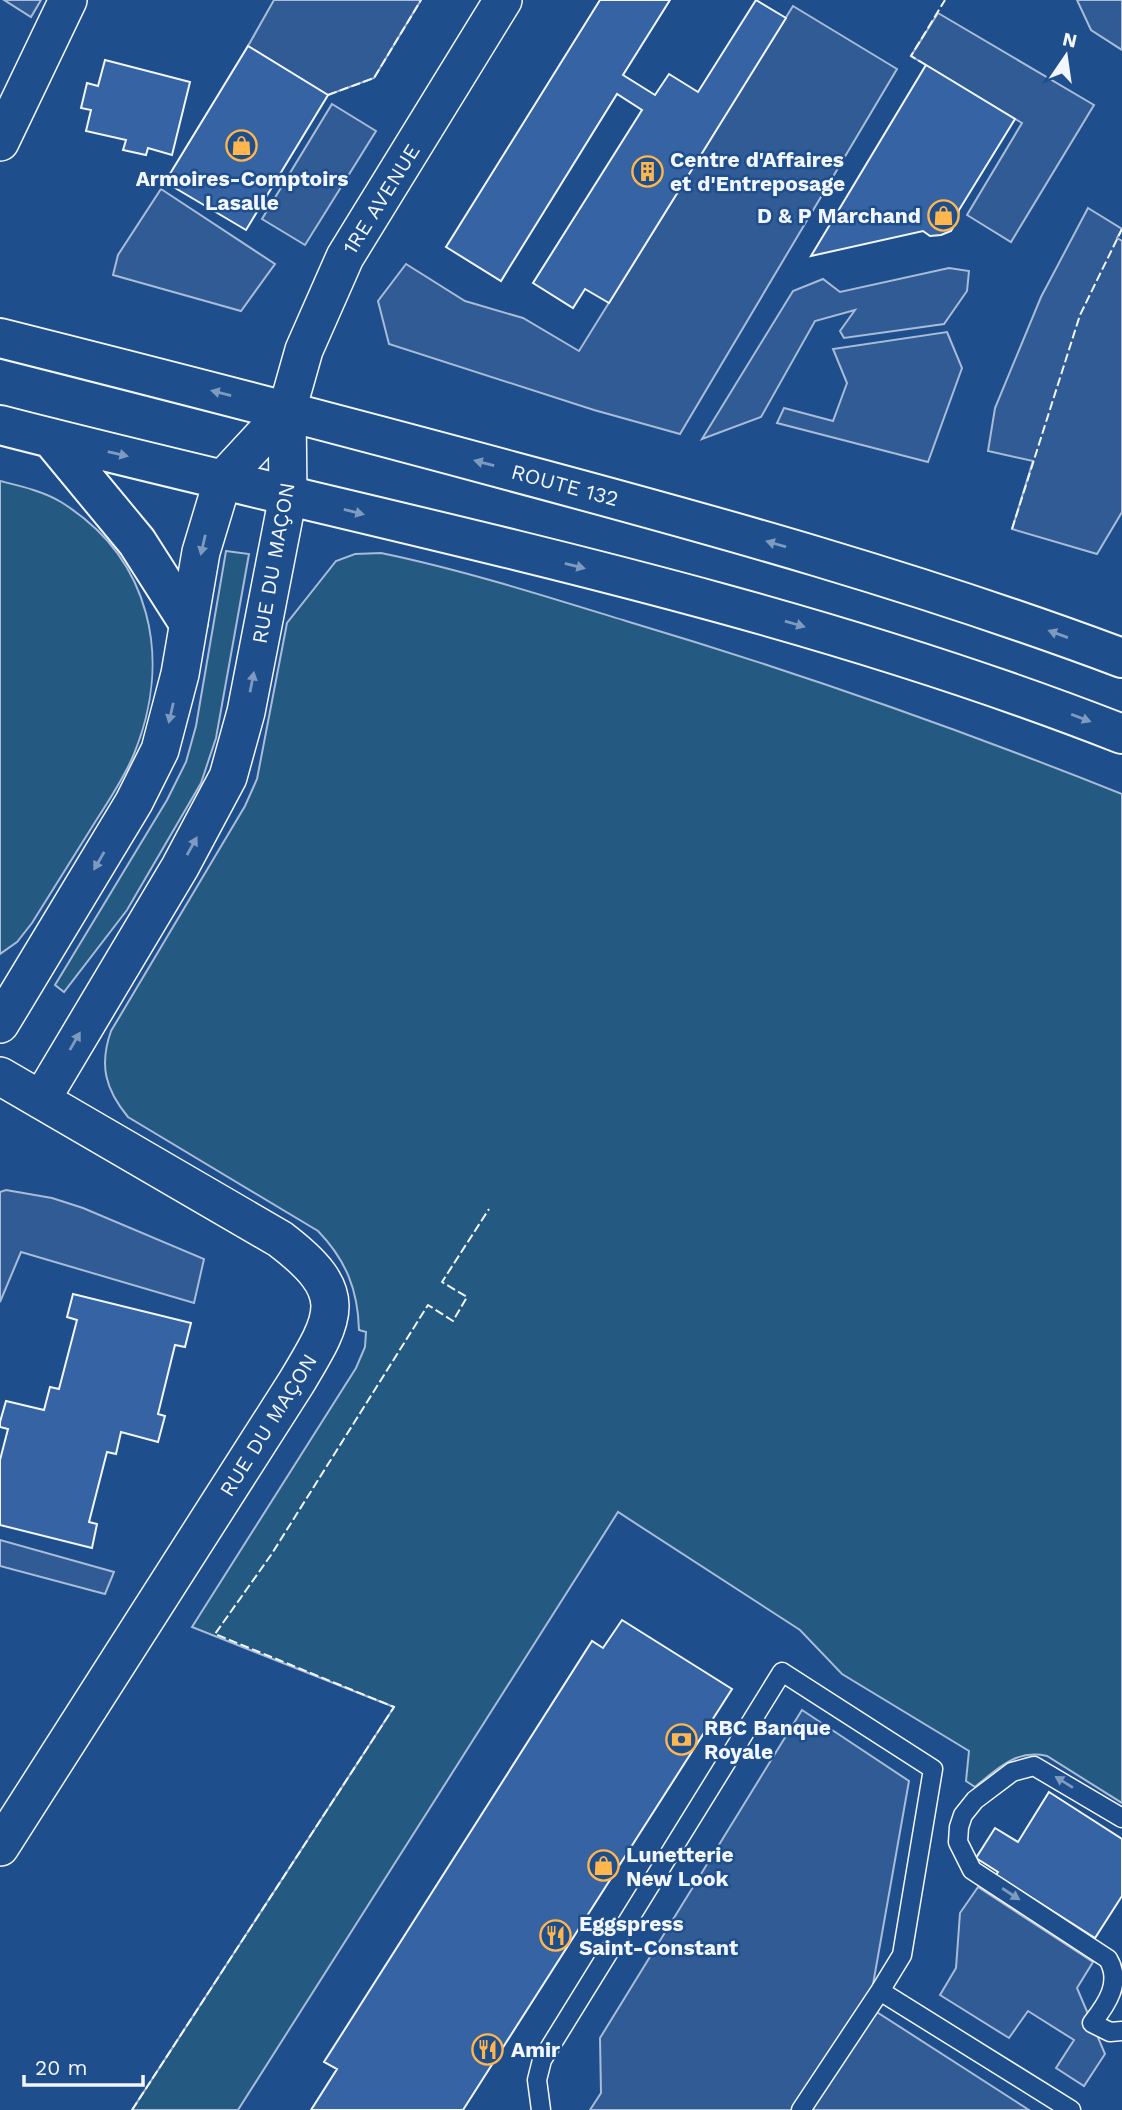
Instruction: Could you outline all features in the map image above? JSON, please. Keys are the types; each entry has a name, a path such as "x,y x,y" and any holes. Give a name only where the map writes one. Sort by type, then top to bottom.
{"highway":[{"name":"ROUTE 132","path":"0,338 287,410 597,494 946,595 1122,658"},
{"path":"0,425 634,581 816,630 927,663 1122,734"},
{"path":"51,438 137,542 188,622"}],"street":[{"path":"0,142 68,0"},
{"name":"1RE AVENUE","path":"287,410 308,339 345,257 503,0"},
{"path":"0,1024 134,802 155,761 169,722 207,528 223,480 287,410"},
{"name":"RUE DU MAÇON","path":"41,1100 180,867 228,777 246,712 288,496 287,410"},
{"name":"RUE DU MAÇON","path":"0,1076 289,1246 314,1269 324,1284 331,1299 332,1315 296,1383 0,1847"}],"lane":[{"path":"541,2110 537,2080 542,2060 782,1672 933,1769 902,1955 802,2110"},
{"path":"1122,1818 1043,1769 1023,1767 1012,1772 975,1800 963,1815 958,1843 972,1870 1108,1959 1114,1968 1112,1992 1092,2023 1110,2032 1122,2031"},
{"path":"880,1991 1071,2110"}],"shaded area":[{"path":"4,0 41,0 31,17"},
{"path":"274,0 421,0 374,78 328,95 248,46"},
{"path":"1077,0 1122,0 1122,50 1091,30"},
{"path":"793,6 897,69 680,434 594,410 389,344 378,301 406,264 465,301 523,318 579,351"},
{"path":"938,13 1094,105 1011,242 967,215 1022,123 911,56"},
{"path":"332,104 376,131 305,245 262,219"},
{"path":"161,189 275,264 241,311 113,275 118,255"},
{"path":"1088,208 1122,229 1117,238 1122,241 1122,512 1097,554 1012,529 1033,461 988,451 995,408 1041,297"},
{"path":"949,268 969,271 967,291 944,324 844,338 840,331 855,310 815,321 761,417 702,439 793,291 823,279 840,292"},
{"path":"947,332 962,368 928,462 777,423 784,408 833,421 847,383 833,349"},
{"path":"0,481 39,492 61,502 92,525 116,552 134,581 146,613 152,647 152,682 146,718 126,771 32,923 17,942 0,954"},
{"path":"226,551 249,554 216,738 201,783 127,910 64,992 55,985 167,800 186,762 196,726"},
{"path":"381,553 504,584 751,660 938,724 1122,794 1122,1803 1047,1756 1026,1755 1016,1758 975,1787 966,1781 969,1751 842,1674 800,1630 618,1512 238,2110 132,2110 394,1707 192,1627 356,1368 365,1347 366,1332 359,1330 356,1302 349,1276 336,1253 318,1231 128,1117 109,1086 105,1066 111,1031 245,806 257,779 287,623 336,561 355,554"},
{"path":"6,1190 52,1198 83,1208 204,1259 194,1303 21,1252 0,1302 0,1192"},
{"path":"0,1540 114,1572 105,1594 0,1566"},
{"path":"802,1710 909,1781 869,2007 1029,2110 590,2110 601,2093 600,2038"},
{"path":"978,1887 1093,1962 1077,1988 1105,2054 1084,2086 1056,2068 1074,2040 1028,2011 1009,2038 940,1995 956,1968 960,1913"}],"building":[{"name":"Centre d'Affaires et d'Entreposage","path":"600,0 670,0 623,75 655,95 669,74 698,92 756,0 786,18 609,303 585,289 573,308 533,283 642,110 617,94 501,281 446,247"},
{"name":"Armoires-Comptoirs Lasalle","path":"248,46 328,95 246,230 165,182"},
{"path":"105,60 190,82 172,155 148,148 146,155 123,150 126,140 86,131 91,110 81,108 87,83 98,86"},
{"path":"926,65 1015,119 959,210 951,231 930,236 923,231 811,256"},
{"path":"73,1294 191,1323 185,1347 175,1345 158,1414 165,1416 158,1442 121,1432 116,1454 107,1452 89,1522 97,1524 92,1548 0,1525 0,1460 8,1429 0,1427 0,1422 6,1401 44,1410 50,1387 59,1389 77,1320 67,1317"},
{"path":"622,1620 732,1689 463,2110 311,2110 337,2069 324,2062 592,1641 603,1648"},
{"path":"1049,1792 1122,1839 1122,1896 1095,1938 996,1875 998,1872 976,1858 995,1828 1018,1842"}],"fence":[{"path":"328,95 374,78 421,0"},
{"path":"926,65 911,56 945,0"},
{"path":"1012,529 1080,315 1122,229"},
{"path":"132,2110 394,1707 215,1634 271,1555 428,1305 453,1321 467,1297 442,1282 489,1209"}],"place":[{"name":"Armoires-Comptoirs Lasalle","path":"242,146"},
{"name":"Centre d'Affaires et d'Entreposage","path":"647,171"},
{"name":"D & P Marchand","path":"944,215"},
{"name":"RBC Banque Royale","path":"681,1739"},
{"name":"Lunetterie New Look","path":"603,1866"},
{"name":"Eggspress Saint-Constant","path":"556,1935"},
{"name":"Amir","path":"488,2049"}]}
